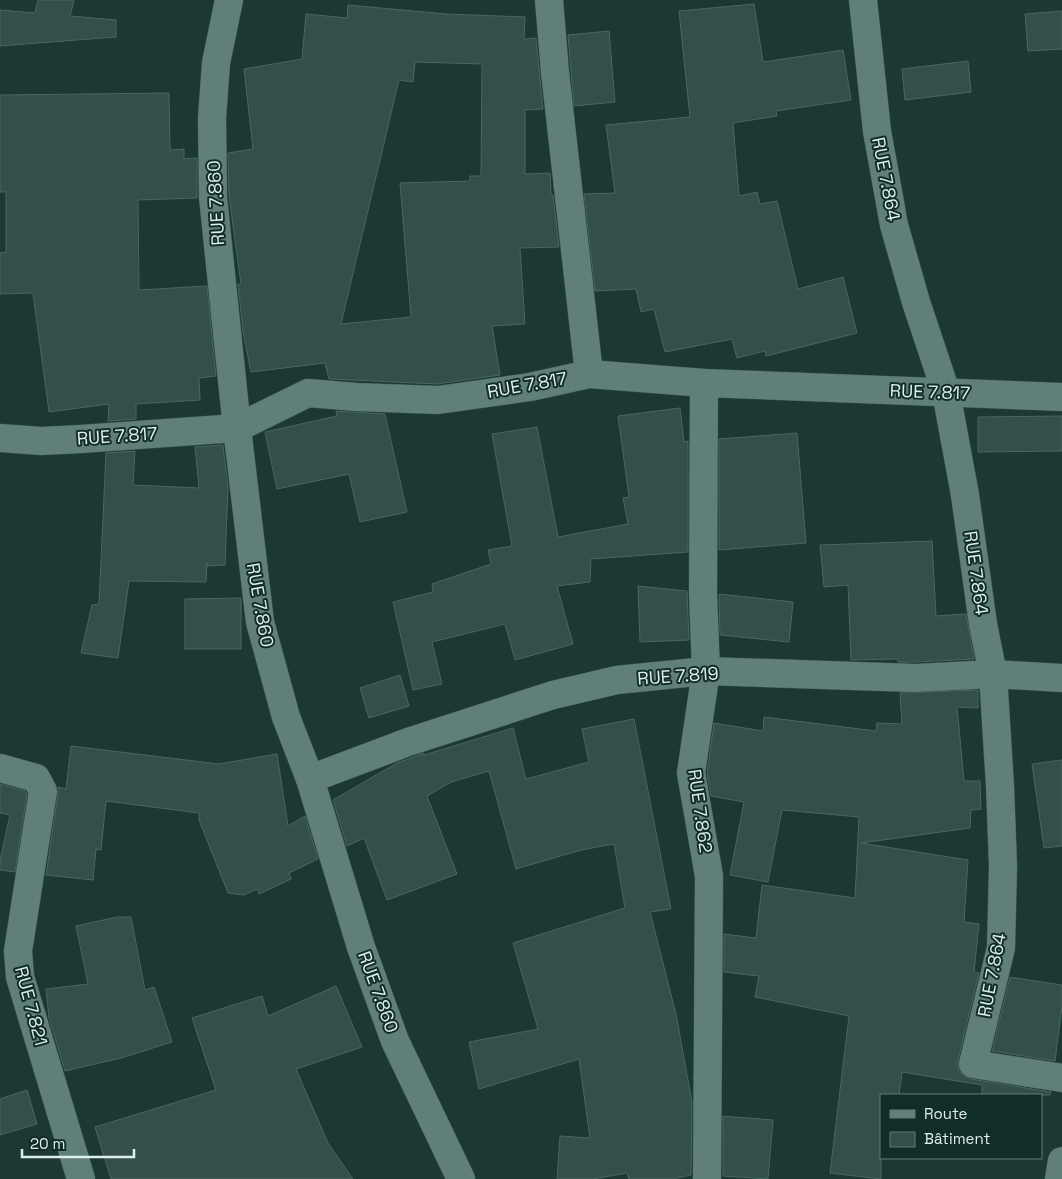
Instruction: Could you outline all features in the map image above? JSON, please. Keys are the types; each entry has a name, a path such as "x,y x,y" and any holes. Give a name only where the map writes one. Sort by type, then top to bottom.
{"street":[{"name":"RUE 7.860","path":"229,0 216,63 212,118 213,197 237,428 260,622 286,717 310,779 361,946 395,1041 461,1179"},
{"path":"549,0 555,72 589,374"},
{"name":"RUE 7.864","path":"863,0 877,131 894,224 916,302 946,392 965,495 982,624 993,674 1003,866 1002,948 973,1064 1062,1078"},
{"name":"RUE 7.817","path":"0,438 41,441 237,428 308,393 438,400 530,387 589,374 704,383 1062,397"},
{"name":"RUE 7.862","path":"704,383 703,594 706,672 691,773 709,876 707,1179"},
{"name":"RUE 7.819","path":"310,779 408,742 553,695 618,680 706,672 915,678 993,674 1062,678"},
{"name":"RUE 7.821","path":"0,768 36,778 43,791 18,951 20,977 81,1179"},
{"path":"1059,1179 1062,1161"}],"building":[{"path":"38,0 74,0 70,16 116,20 116,37 0,46 0,10 35,13"},
{"path":"754,4 763,62 843,50 851,100 776,111 777,116 733,123 739,196 757,192 760,204 777,201 798,289 843,277 857,333 766,356 765,351 737,358 732,339 665,352 654,309 641,312 636,289 595,291 584,194 615,193 606,125 690,117 679,11"},
{"path":"348,5 446,14 525,17 524,39 536,38 543,109 525,110 525,174 550,173 551,195 553,195 559,247 520,248 525,324 492,326 500,375 437,384 329,379 325,363 251,372 243,332 238,284 241,284 229,196 228,153 253,149 244,69 302,59 306,14 347,18","holes":["415,62 482,64 481,176 470,176 470,181 400,183 411,317 341,324 399,80 413,82"]},
{"path":"1062,11 1062,49 1028,51 1025,14"},
{"path":"609,31 615,102 574,106 568,35"},
{"path":"968,61 971,92 905,100 902,69"},
{"path":"169,93 170,150 184,149 184,159 197,158 197,198 138,200 139,290 207,286 216,376 199,378 200,400 136,404 136,419 108,421 109,404 49,412 33,293 0,294 0,253 6,252 6,192 0,192 0,95"},
{"path":"680,408 684,442 688,441 688,552 591,559 590,582 557,586 573,644 515,660 505,624 432,642 442,684 413,690 393,602 433,592 432,584 491,564 488,550 512,546 492,434 537,427 558,537 628,524 623,498 629,497 618,416"},
{"path":"336,411 385,414 407,512 360,522 349,474 277,489 265,432 337,416"},
{"path":"1062,416 1062,451 978,452 978,417"},
{"path":"797,433 806,543 719,550 719,439"},
{"path":"223,445 228,488 225,565 207,566 207,563 206,582 129,581 118,658 81,653 92,605 99,604 106,453 135,451 133,485 199,488 195,447"},
{"path":"932,541 936,616 966,614 974,659 915,662 898,662 898,659 851,660 848,585 824,587 820,545"},
{"path":"638,586 687,591 689,640 640,642"},
{"path":"719,594 793,602 789,642 720,635"},
{"path":"241,598 241,649 185,649 185,599"},
{"path":"400,675 409,706 369,718 360,688"},
{"path":"978,690 978,708 957,707 964,781 980,781 981,809 971,810 970,828 861,843 968,860 964,922 979,924 974,972 979,973 958,1060 958,1069 963,1076 971,1079 1051,1092 1050,1095 982,1094 982,1085 902,1072 899,1094 880,1094 881,1179 830,1173 849,1016 755,997 759,976 724,972 724,934 756,938 762,885 855,898 859,817 782,810 768,882 730,875 744,802 711,796 707,773 714,723 763,731 764,717 876,731 877,723 902,724 900,693"},
{"path":"634,719 671,909 650,912 676,1014 692,1102 691,1175 673,1179 629,1179 627,1173 593,1179 557,1179 560,1136 590,1138 579,1059 479,1089 469,1042 538,1029 513,943 625,908 614,844 581,850 516,869 489,771 451,782 427,796 457,874 387,900 364,838 347,846 333,800 397,763 424,753 424,755 513,728 526,779 589,762 582,729"},
{"path":"71,746 219,764 277,754 288,826 305,816 318,859 289,873 291,879 259,894 257,889 244,895 228,893 199,820 199,813 106,801 101,850 96,849 93,880 46,875 58,787 66,789"},
{"path":"1062,760 1062,846 1044,848 1032,764"},
{"path":"0,784 25,791 27,794 15,872 0,870 0,860 10,815 0,813"},
{"path":"117,917 131,917 145,990 154,987 172,1042 121,1058 65,1071 49,1018 46,989 88,984 76,926"},
{"path":"1010,977 1062,985 1062,1006 1055,1061 992,1051"},
{"path":"336,986 362,1047 296,1069 328,1143 353,1179 111,1179 95,1127 216,1090 192,1018 262,996 268,1016"},
{"path":"27,1090 37,1124 0,1135 0,1099"},
{"path":"723,1116 773,1120 768,1179 723,1176"}]}
